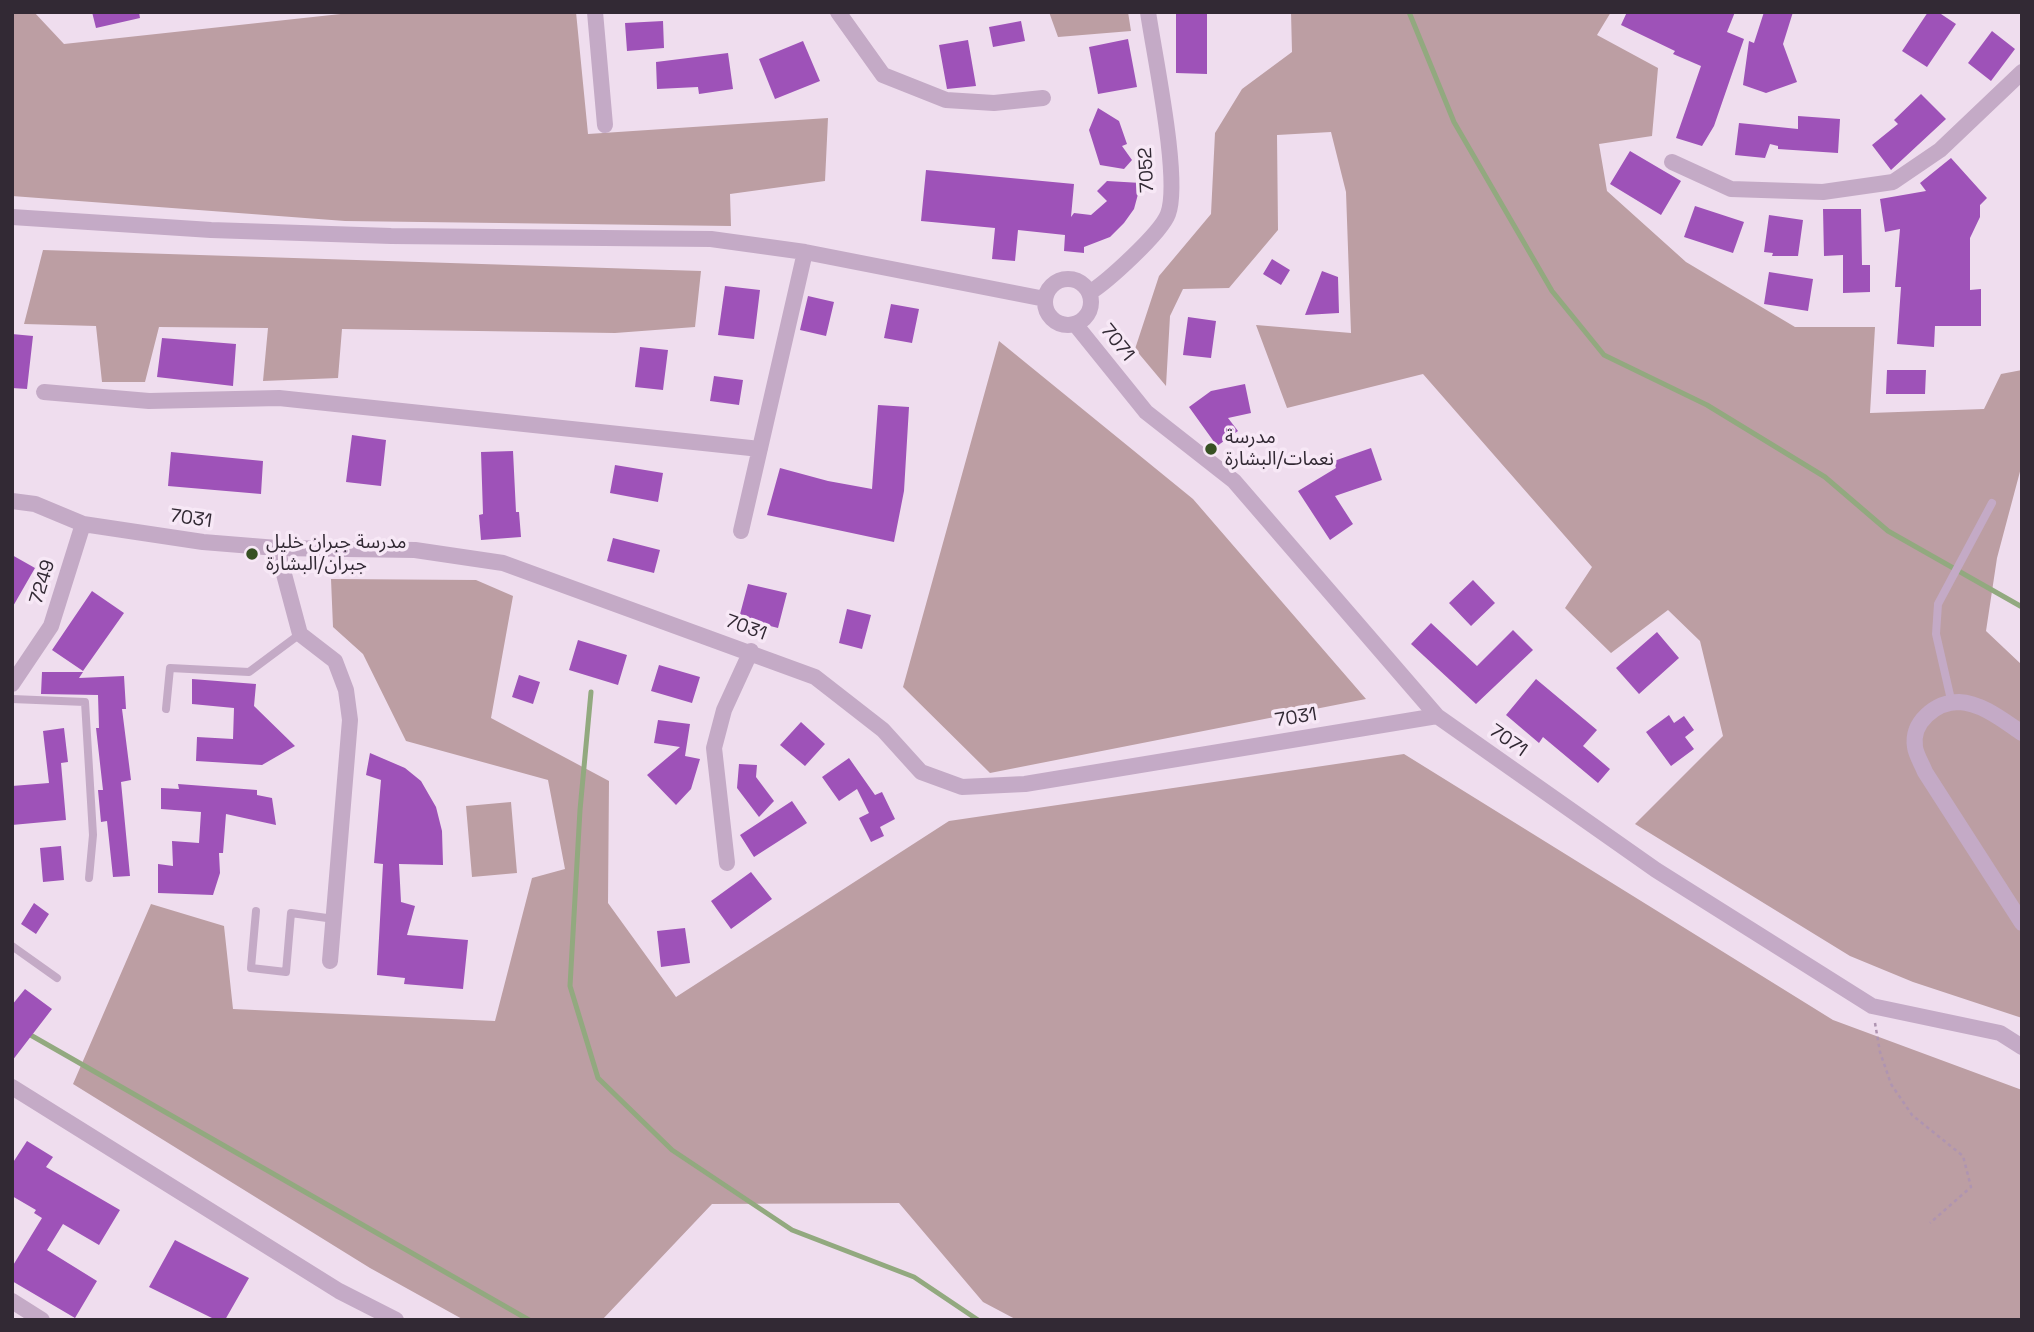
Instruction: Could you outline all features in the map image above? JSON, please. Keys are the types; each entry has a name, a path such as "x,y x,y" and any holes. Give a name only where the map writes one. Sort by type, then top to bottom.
{"street":[{"path":"596,12 605,125"},
{"path":"838,12 883,75 946,100 994,103 1043,98"},
{"name":"7052","path":"1089,293 1149,238 1168,214 1172,173 1148,12"},
{"path":"1672,162 1731,189 1823,192 1893,182 1940,150 2022,72"},
{"path":"12,217 211,230 391,236 711,239 806,252 1045,299"},
{"path":"741,531 806,252"},
{"path":"1064,280 1078,282 1089,293 1089,313 1075,324 1054,321 1045,307 1045,299 1052,286 1064,280"},
{"name":"7071","path":"1075,324 1146,412 1234,481 1437,716 1657,870 1872,1006 2000,1033 2022,1047"},
{"path":"44,392 149,401 279,398 760,449"},
{"name":"7031","path":"12,501 35,504 83,524 203,542 277,548 415,550 503,563 751,651 816,677 883,730 921,772 962,788 1025,784 1437,716"},
{"name":"7249","path":"12,684 51,626 83,524"},
{"path":"277,548 300,634 335,661 346,690 350,720 330,961"},
{"path":"727,863 714,748 724,710 751,651"},
{"path":"2022,733 1987,710 1959,702 1933,709 1918,728 1915,747 1926,772 2022,923"},
{"path":"12,1087 339,1291 396,1320"},
{"path":"12,1301 42,1320"}],"lane":[{"path":"1952,704 1936,634 1938,604 1992,503"},
{"path":"166,709 170,668 249,672 300,634"},
{"path":"12,699 85,702 93,835 89,878"},
{"path":"256,911 251,968 286,972 291,913 334,919"},
{"path":"12,946 57,978"}],"path":[{"path":"1872,1006 1880,1052 1891,1084 1912,1115 1963,1156 1971,1187 1930,1223"}],"shaded area":[{"path":"12,12 34,12 64,44 359,12 576,12 588,134 828,118 825,181 730,194 731,226 345,221 12,196"},
{"path":"1049,12 1128,12 1131,31 1058,37"},
{"path":"1291,12 1611,12 1597,35 1658,68 1652,136 1599,144 1607,191 1686,262 1795,327 1875,327 1870,413 1984,409 2001,374 2022,370 2022,464 1997,558 1986,631 2022,665 2022,1018 1913,982 1850,956 1635,824 1723,736 1700,641 1668,610 1611,653 1565,608 1592,567 1423,374 1287,408 1256,325 1351,333 1346,192 1331,132 1277,135 1278,230 1229,288 1183,289 1170,316 1166,386 1135,349 1159,276 1211,214 1215,133 1242,89 1292,52"},
{"path":"43,250 701,271 695,327 615,333 342,329 338,378 263,381 268,328 159,327 145,382 102,382 96,326 24,324"},
{"path":"999,341 1193,499 1366,699 990,773 903,687"},
{"path":"331,579 476,580 513,596 491,718 609,781 608,903 676,997 949,821 1404,754 1833,1020 2022,1090 2022,1320 1017,1320 983,1302 899,1203 712,1204 602,1320 464,1320 370,1268 73,1084 151,904 224,926 233,1009 495,1021 532,878 565,869 548,780 406,741 363,654 333,627"},
{"path":"511,802 517,873 472,877 466,806"}],"building":[{"path":"92,12 139,12 140,18 96,28"},
{"path":"1176,12 1207,12 1207,74 1176,73"},
{"path":"1627,12 1735,12 1727,32 1744,39 1714,126 1702,146 1676,138 1701,66 1621,25"},
{"path":"1764,12 1793,12 1783,44 1797,82 1766,93 1743,85 1749,41 1754,43"},
{"path":"1928,12 1938,12 1956,24 1927,67 1902,51"},
{"path":"663,21 664,48 627,51 625,23"},
{"path":"1021,21 1025,41 993,47 989,27"},
{"path":"1992,31 2015,49 1991,81 1968,63"},
{"path":"1128,39 1137,87 1098,94 1089,47"},
{"path":"968,40 976,86 947,89 939,45"},
{"path":"803,41 820,81 775,99 759,59"},
{"path":"728,53 733,89 699,94 698,87 657,89 656,62"},
{"path":"1921,94 1946,119 1891,170 1872,145 1898,124 1894,120"},
{"path":"1098,108 1119,121 1127,144 1122,146 1132,160 1124,169 1100,165 1089,130"},
{"path":"1798,116 1840,119 1838,153 1778,149 1778,146 1770,144 1765,158 1735,155 1739,123 1798,129"},
{"path":"1630,151 1681,181 1661,215 1610,184"},
{"path":"1951,158 1987,198 1980,205 1980,217 1970,238 1970,290 1981,289 1981,326 1935,326 1934,347 1897,344 1901,287 1895,287 1900,229 1885,232 1880,199 1926,191 1920,183"},
{"path":"926,170 1074,184 1071,217 1074,213 1091,215 1107,201 1097,191 1107,181 1141,183 1134,209 1110,237 1084,247 1084,253 1064,251 1065,235 1018,230 1015,261 992,259 995,228 921,221"},
{"path":"1695,206 1744,222 1733,253 1684,237"},
{"path":"1823,209 1861,209 1862,265 1870,265 1870,292 1843,293 1843,255 1824,256"},
{"path":"1769,215 1803,220 1798,256 1772,256 1773,253 1764,252"},
{"path":"1272,259 1290,270 1281,285 1263,274"},
{"path":"1322,271 1338,277 1339,313 1305,315"},
{"path":"1769,272 1813,279 1808,311 1764,304"},
{"path":"725,286 760,290 754,339 718,335"},
{"path":"808,296 834,302 826,336 800,330"},
{"path":"891,304 919,309 912,343 884,338"},
{"path":"1188,317 1216,321 1211,358 1183,355"},
{"path":"12,334 33,336 27,389 12,388"},
{"path":"162,338 236,344 233,386 157,377"},
{"path":"640,347 668,350 663,390 635,387"},
{"path":"1887,370 1926,370 1925,394 1886,394"},
{"path":"714,376 743,380 739,405 710,401"},
{"path":"1245,384 1251,413 1228,418 1238,431 1217,446 1189,407 1211,391"},
{"path":"878,405 909,407 904,491 894,542 767,515 780,468 872,489"},
{"path":"352,435 386,440 381,486 346,482"},
{"path":"1371,448 1382,480 1335,496 1353,524 1330,540 1298,491 1336,468 1334,461"},
{"path":"513,451 516,512 519,512 521,537 481,540 481,452"},
{"path":"171,452 263,461 261,494 168,486"},
{"path":"615,465 663,473 658,502 610,493"},
{"path":"613,538 660,550 654,573 607,561"},
{"path":"12,555 35,568 12,608"},
{"path":"1473,580 1495,603 1471,626 1449,603"},
{"path":"748,584 787,593 778,628 739,618"},
{"path":"92,591 124,613 83,671 52,650"},
{"path":"847,609 871,615 862,649 839,643"},
{"path":"1431,623 1477,666 1513,630 1533,650 1476,704 1411,644"},
{"path":"1657,632 1679,658 1639,694 1616,668"},
{"path":"578,640 627,655 618,685 569,670"},
{"path":"659,665 700,677 692,703 651,691"},
{"path":"42,672 83,672 79,678 124,676 126,709 122,709 131,780 121,782 130,876 113,877 107,821 101,822 98,790 103,790 96,728 99,728 98,695 41,694"},
{"path":"519,675 540,682 533,704 512,697"},
{"path":"192,679 256,684 254,706 295,746 262,765 196,761 197,737 233,739 234,708 192,704"},
{"path":"1536,679 1597,730 1583,746 1610,769 1598,783 1543,737 1539,743 1506,715"},
{"path":"1669,715 1674,723 1684,716 1694,730 1685,737 1694,749 1671,766 1646,732"},
{"path":"658,720 690,724 685,756 700,759 691,789 676,805 647,775 680,747 654,743"},
{"path":"801,722 825,744 805,766 780,745"},
{"path":"64,728 68,762 61,763 66,820 12,825 12,786 49,783 43,731"},
{"path":"370,753 405,768 421,781 436,807 442,831 443,865 399,864 401,902 415,906 407,935 468,940 463,989 404,984 405,978 377,975 383,864 374,863 381,780 366,775"},
{"path":"849,758 875,795 882,792 895,819 880,827 884,836 871,842 859,818 869,813 857,789 839,801 822,777"},
{"path":"739,764 757,765 756,777 774,801 759,817 737,788"},
{"path":"178,784 257,790 257,795 272,798 276,825 226,814 223,853 219,853 220,873 213,895 158,893 158,864 173,866 172,841 199,843 201,812 161,809 161,788 179,789"},
{"path":"792,801 807,823 754,857 740,835"},
{"path":"61,846 64,880 43,882 40,848"},
{"path":"751,872 772,899 731,929 711,901"},
{"path":"34,903 49,914 36,934 21,924"},
{"path":"685,928 690,963 661,967 657,931"},
{"path":"25,989 52,1009 12,1061 12,1005"},
{"path":"27,1141 53,1157 46,1167 120,1210 99,1245 63,1224 47,1250 97,1281 75,1318 12,1281 12,1267 42,1218 34,1213 36,1210 12,1196 12,1164"},
{"path":"175,1240 249,1278 225,1320 216,1320 149,1287"}],"waterway":[{"path":"1409,12 1454,122 1552,291 1604,355 1707,405 1825,477 1888,531 2022,607"},
{"path":"591,692 580,810 570,986 598,1078 672,1150 792,1230 914,1277 978,1320"},
{"path":"27,1033 529,1320"}],"place":[{"name":"مدرسة نعمات/البشارة","path":"1211,449"},
{"name":"مدرسة جبران خليل جبران/البشارة","path":"252,554"}]}
